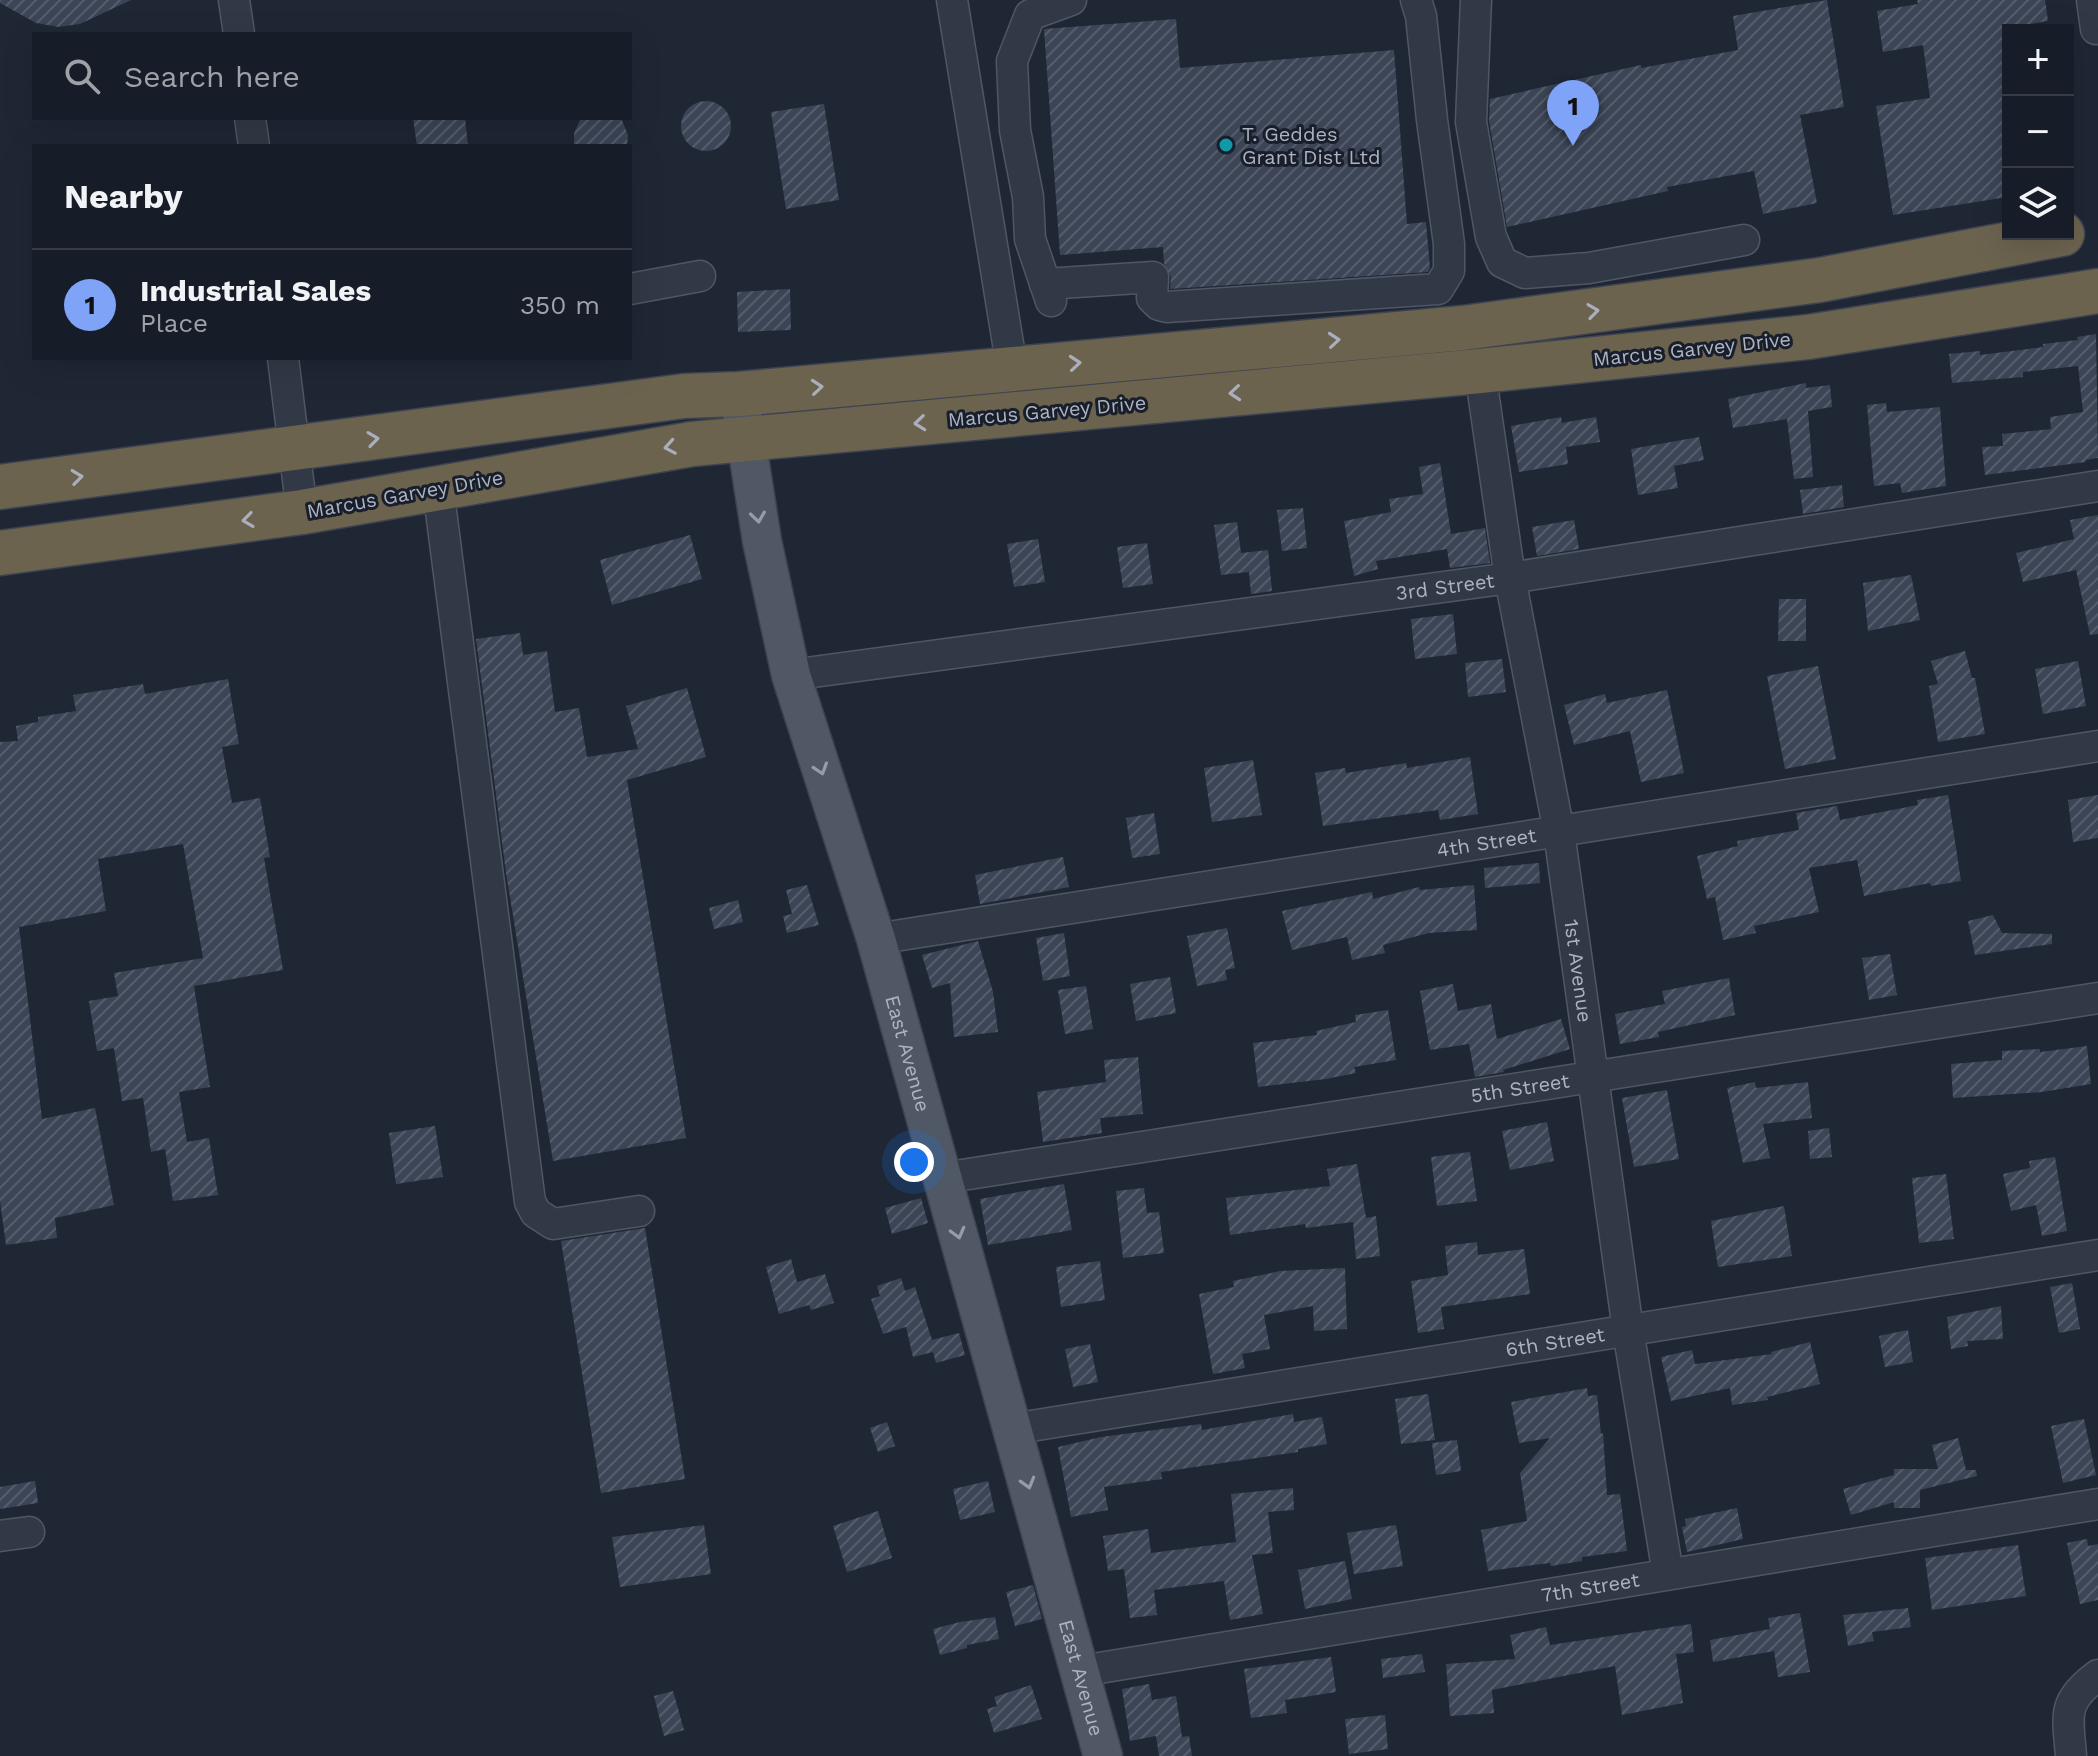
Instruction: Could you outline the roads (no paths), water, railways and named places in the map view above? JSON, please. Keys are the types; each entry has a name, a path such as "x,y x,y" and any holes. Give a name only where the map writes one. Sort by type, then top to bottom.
{"highway":[{"path":"2074,232 2098,227"},
{"path":"0,487 684,396 739,394 1012,368 1444,309 1820,280 2033,240"},
{"path":"1782,339 1882,315 2098,274"},
{"name":"Marcus Garvey Drive","path":"0,553 302,512 692,444 1480,371 1782,339 2098,291"}],"main road":[{"name":"East Avenue","path":"739,394 762,541 791,675 876,939 1103,1756"}],"street":[{"path":"234,0 239,32"},
{"path":"952,0 1012,368"},
{"path":"1071,0 1030,15 1012,61 1015,130 1028,197 1030,239 1049,294 1152,288 1159,305 1167,307 1444,309 1449,244 1421,16 1416,0"},
{"path":"1476,0 1471,122 1491,237 1502,262 1525,273 1589,268 1744,240"},
{"path":"250,120 254,144"},
{"path":"632,289 700,276"},
{"path":"283,360 302,512"},
{"name":"1st Avenue","path":"1480,371 1510,578 1559,832 1628,1330 1668,1574"},
{"name":"3rd Street","path":"791,675 1510,578 2098,486"},
{"path":"438,488 530,1202 536,1213 553,1224 639,1211"},
{"name":"4th Street","path":"876,939 2098,746"},
{"name":"5th Street","path":"943,1178 2098,998"},
{"name":"6th Street","path":"1012,1429 2098,1255"},
{"name":"7th Street","path":"1081,1671 2098,1504"},
{"path":"2071,1756 2068,1710 2080,1690 2098,1675"}],"place":[{"name":"T. Geddes Grant Dist Ltd","path":"1226,145"},
{"name":"Industrial Sales","path":"1573,146"}]}
